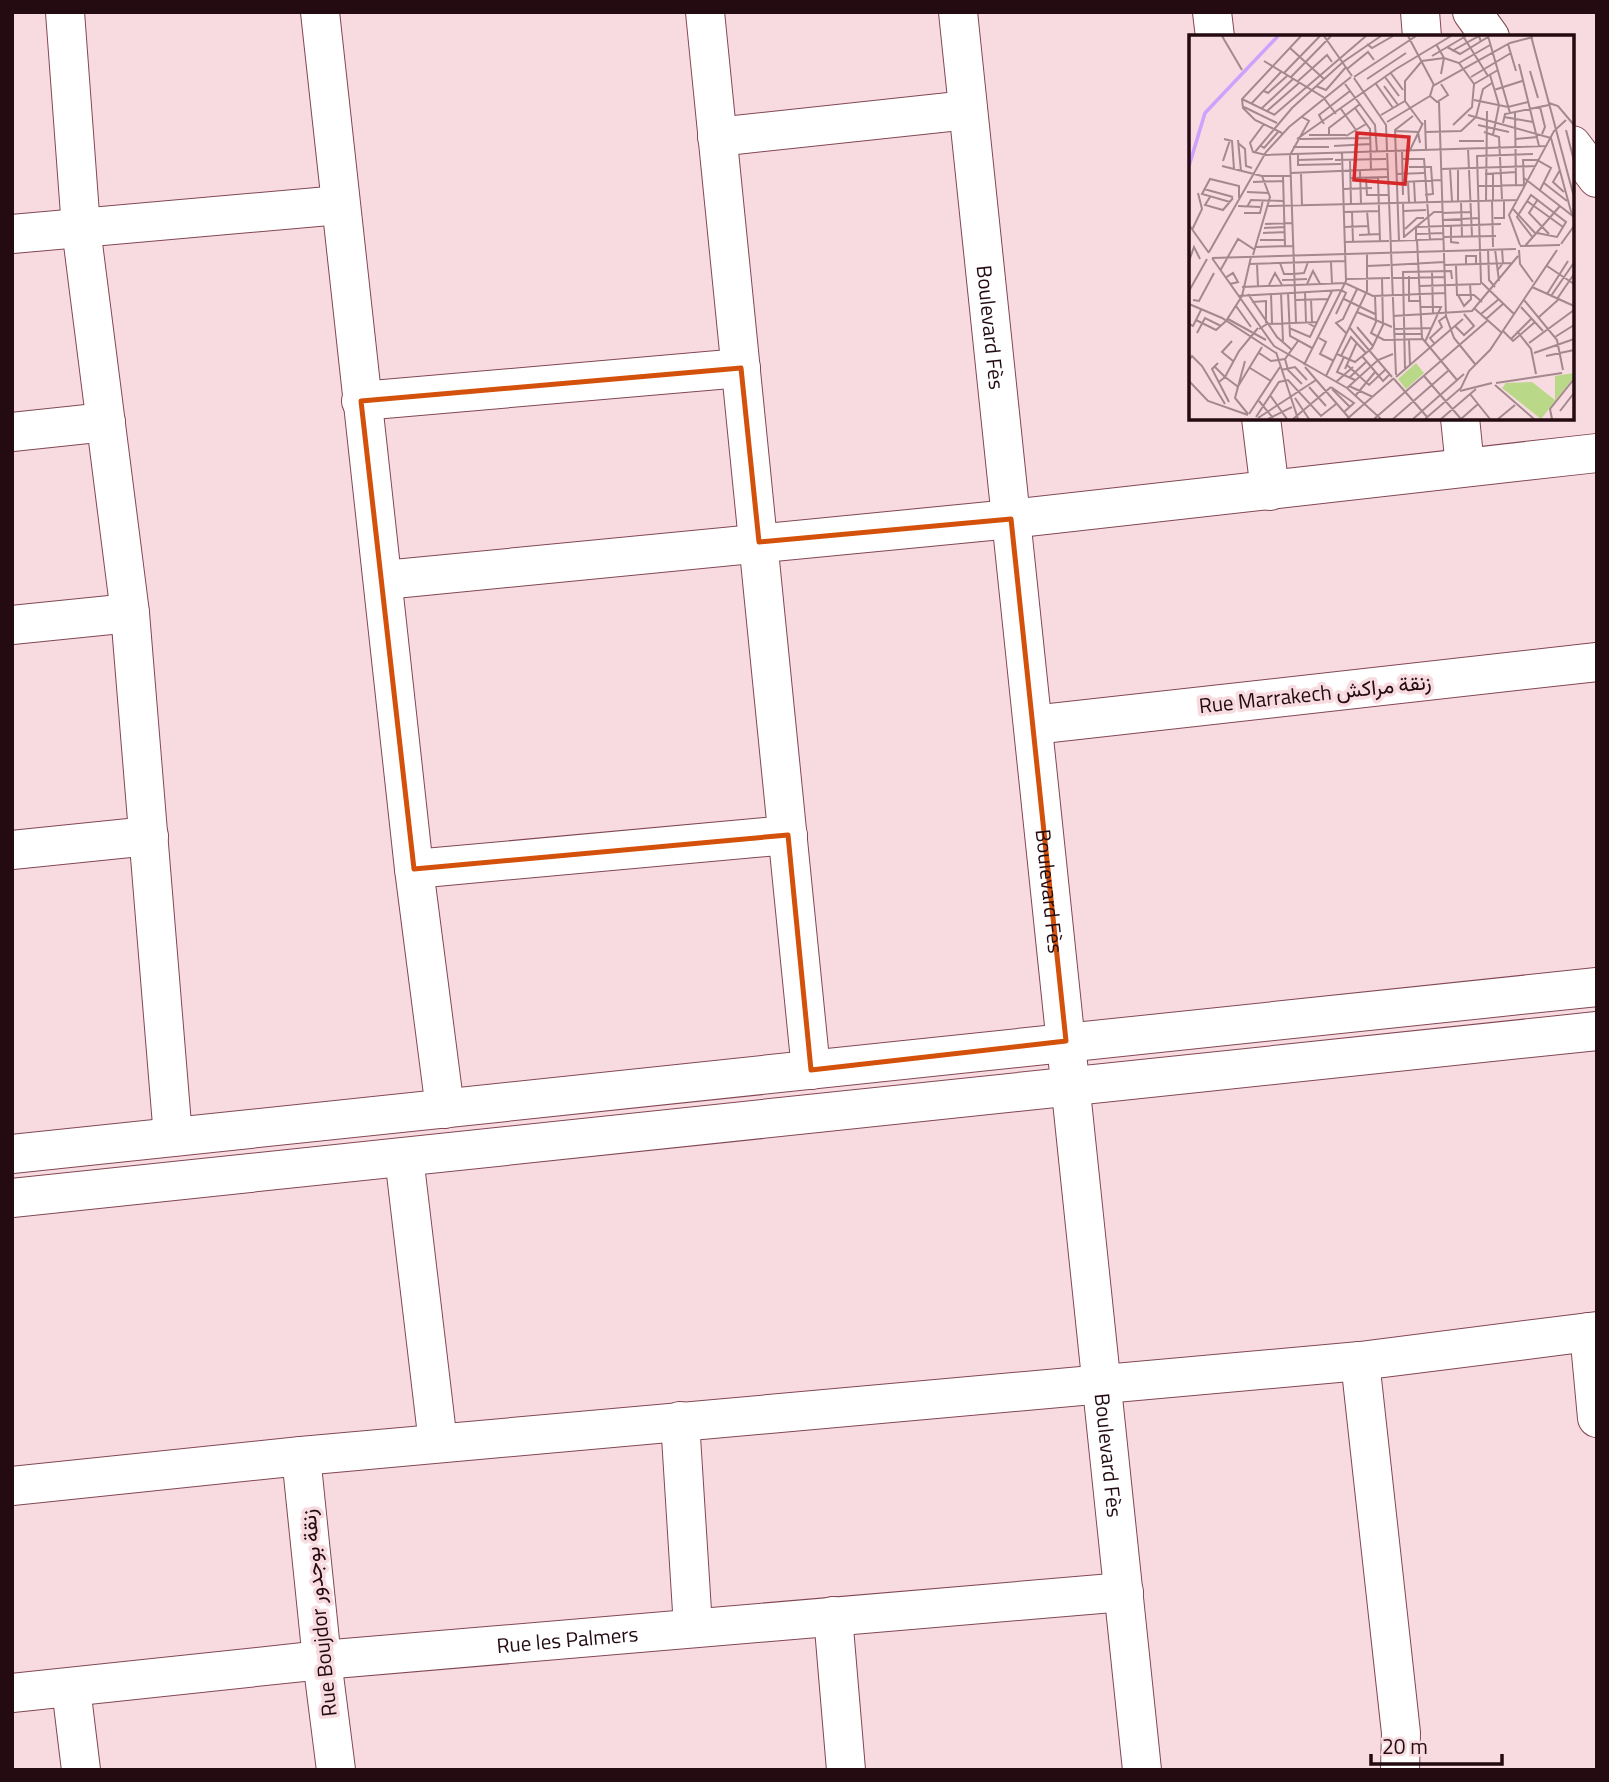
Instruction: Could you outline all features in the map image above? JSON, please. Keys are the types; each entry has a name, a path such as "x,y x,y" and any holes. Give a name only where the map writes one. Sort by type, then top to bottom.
{"street":[{"path":"65,12 81,228 130,613 173,1137"},
{"path":"320,12 414,869 445,1109"},
{"path":"705,12 811,1070"},
{"name":"Boulevard Fès","path":"958,12 1142,1770"},
{"path":"1213,12 1215,35"},
{"path":"1420,12 1422,35"},
{"path":"1472,12 1489,35"},
{"path":"718,137 968,110"},
{"path":"1574,148 1597,178"},
{"path":"12,234 340,205"},
{"path":"361,401 741,368"},
{"path":"1261,420 1269,491"},
{"path":"1460,420 1465,467"},
{"path":"12,432 106,422"},
{"path":"384,580 1011,519 1597,453"},
{"path":"12,625 130,613"},
{"name":"Rue Marrakech زنقة مراكش","path":"1033,725 1597,662"},
{"path":"414,869 788,835"},
{"path":"12,850 149,836"},
{"path":"12,1154 1597,987"},
{"path":"12,1198 818,1114 1070,1084 1597,1031"},
{"path":"404,1157 438,1443"},
{"path":"12,1486 438,1443 1360,1361 1593,1331 1597,1418"},
{"path":"1360,1361 1401,1733 1400,1770"},
{"path":"680,1421 693,1627"},
{"name":"Rue Boujdor زنقة بوجدور","path":"302,1456 322,1660 337,1770"},
{"name":"Rue les Palmers","path":"12,1693 322,1660 1124,1592"},
{"path":"833,1616 846,1770"},
{"path":"71,1688 80,1770"}],"highlighted area":[{"path":"741,368 759,542 1011,519 1066,1041 811,1070 788,835 414,869 361,401"}]}
